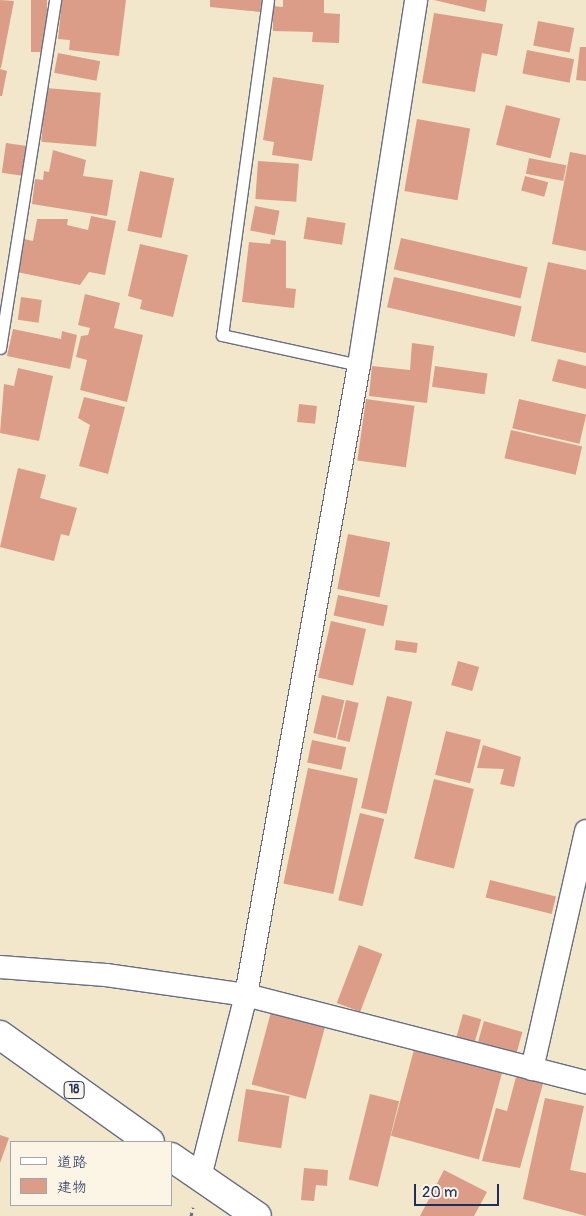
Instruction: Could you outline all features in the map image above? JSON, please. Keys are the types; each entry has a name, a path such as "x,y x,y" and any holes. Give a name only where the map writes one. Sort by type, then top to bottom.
{"highway":[{"name":"18","path":"0,1035 149,1141"},
{"path":"172,1158 257,1216"}],"street":[{"path":"200,1177 246,995 359,365 416,0"},
{"path":"532,1069 586,831"},
{"path":"0,968 106,975 246,995 586,1082"}],"lane":[{"path":"0,348 55,0"},
{"path":"268,0 222,335 359,365"}],"building":[{"path":"0,0 14,1 1,68 0,68"},
{"path":"31,0 47,0 47,52 31,52"},
{"path":"62,0 126,0 119,56 69,50 70,40 58,39"},
{"path":"210,0 262,0 260,12 210,7"},
{"path":"283,0 324,0 324,13 340,14 339,43 312,42 313,32 273,31 273,6 283,7"},
{"path":"434,0 487,0 485,12"},
{"path":"434,13 503,24 497,56 482,53 475,92 422,83"},
{"path":"538,21 574,28 570,53 533,46"},
{"path":"580,47 586,47 586,81 576,80"},
{"path":"527,50 574,59 570,83 522,74"},
{"path":"58,53 100,61 96,81 54,73"},
{"path":"0,69 7,71 2,96 0,96"},
{"path":"273,77 324,85 312,161 272,155 274,142 263,140"},
{"path":"46,88 101,93 96,147 41,142"},
{"path":"506,105 560,119 550,158 496,145"},
{"path":"417,119 470,128 458,200 404,191"},
{"path":"6,143 27,146 23,176 2,173"},
{"path":"53,150 86,160 83,176 113,180 107,216 32,204 35,179 43,180 44,171 49,172"},
{"path":"570,152 586,155 586,251 552,244"},
{"path":"529,158 566,165 563,181 526,174"},
{"path":"258,161 299,164 296,202 255,199"},
{"path":"140,171 174,178 162,238 127,231"},
{"path":"525,176 548,182 544,197 521,190"},
{"path":"255,206 280,211 275,235 250,231"},
{"path":"91,216 116,221 105,275 89,272 80,285 17,272 24,239 33,241 37,219 68,219 67,225 88,230"},
{"path":"307,217 346,223 342,245 304,239"},
{"path":"401,238 528,267 520,298 394,269"},
{"path":"271,239 286,241 286,288 296,289 294,308 242,302 249,242 270,244"},
{"path":"140,244 188,255 173,317 140,309 142,300 128,296"},
{"path":"548,262 586,270 586,353 531,341"},
{"path":"394,277 522,306 515,337 387,307"},
{"path":"85,294 120,303 114,328 143,335 127,402 80,390 87,360 76,357 81,336 88,335 90,328 78,325"},
{"path":"21,297 42,300 39,323 18,320"},
{"path":"13,329 61,339 62,331 77,335 70,369 7,356"},
{"path":"412,343 434,346 427,403 369,396 372,366 410,370"},
{"path":"558,359 586,366 586,389 552,381"},
{"path":"435,366 487,373 485,394 432,387"},
{"path":"18,368 53,376 39,441 0,433 4,384 14,386"},
{"path":"84,397 125,407 108,474 79,466 90,425 78,418"},
{"path":"366,399 415,406 406,467 357,460"},
{"path":"519,399 586,414 579,444 512,428"},
{"path":"299,404 317,406 315,424 297,422"},
{"path":"511,430 582,446 576,475 504,458"},
{"path":"18,468 46,475 40,498 77,508 69,536 61,534 54,561 0,547"},
{"path":"348,534 390,542 380,597 337,589"},
{"path":"338,595 388,606 384,626 334,616"},
{"path":"331,621 366,629 353,686 318,678"},
{"path":"396,640 418,643 416,653 395,650"},
{"path":"458,661 479,667 472,691 451,685"},
{"path":"322,695 344,700 336,738 313,733"},
{"path":"387,696 412,702 386,814 361,808"},
{"path":"346,700 359,703 350,742 337,739"},
{"path":"446,731 481,740 470,783 435,775"},
{"path":"312,740 346,747 341,770 307,762"},
{"path":"483,745 521,757 514,787 500,784 504,769 477,768"},
{"path":"308,768 358,779 333,894 283,883"},
{"path":"434,779 474,789 454,868 414,859"},
{"path":"360,813 384,819 362,906 338,900"},
{"path":"490,880 556,896 552,914 486,897"},
{"path":"359,945 382,954 360,1012 337,1003"},
{"path":"271,1012 325,1026 306,1099 252,1084"},
{"path":"463,1014 481,1019 474,1046 455,1041"},
{"path":"484,1021 522,1032 515,1059 476,1048"},
{"path":"415,1046 503,1070 479,1159 391,1136"},
{"path":"517,1073 544,1080 520,1168 482,1161 496,1108 507,1111"},
{"path":"246,1089 289,1096 281,1148 238,1141"},
{"path":"370,1094 399,1101 378,1187 349,1179"},
{"path":"545,1098 584,1106 570,1170 586,1173 586,1216 523,1199"},
{"path":"0,1135 9,1138 0,1163"},
{"path":"304,1168 328,1170 327,1186 316,1185 314,1201 301,1200"},
{"path":"444,1170 487,1192 474,1216 420,1216"}]}
